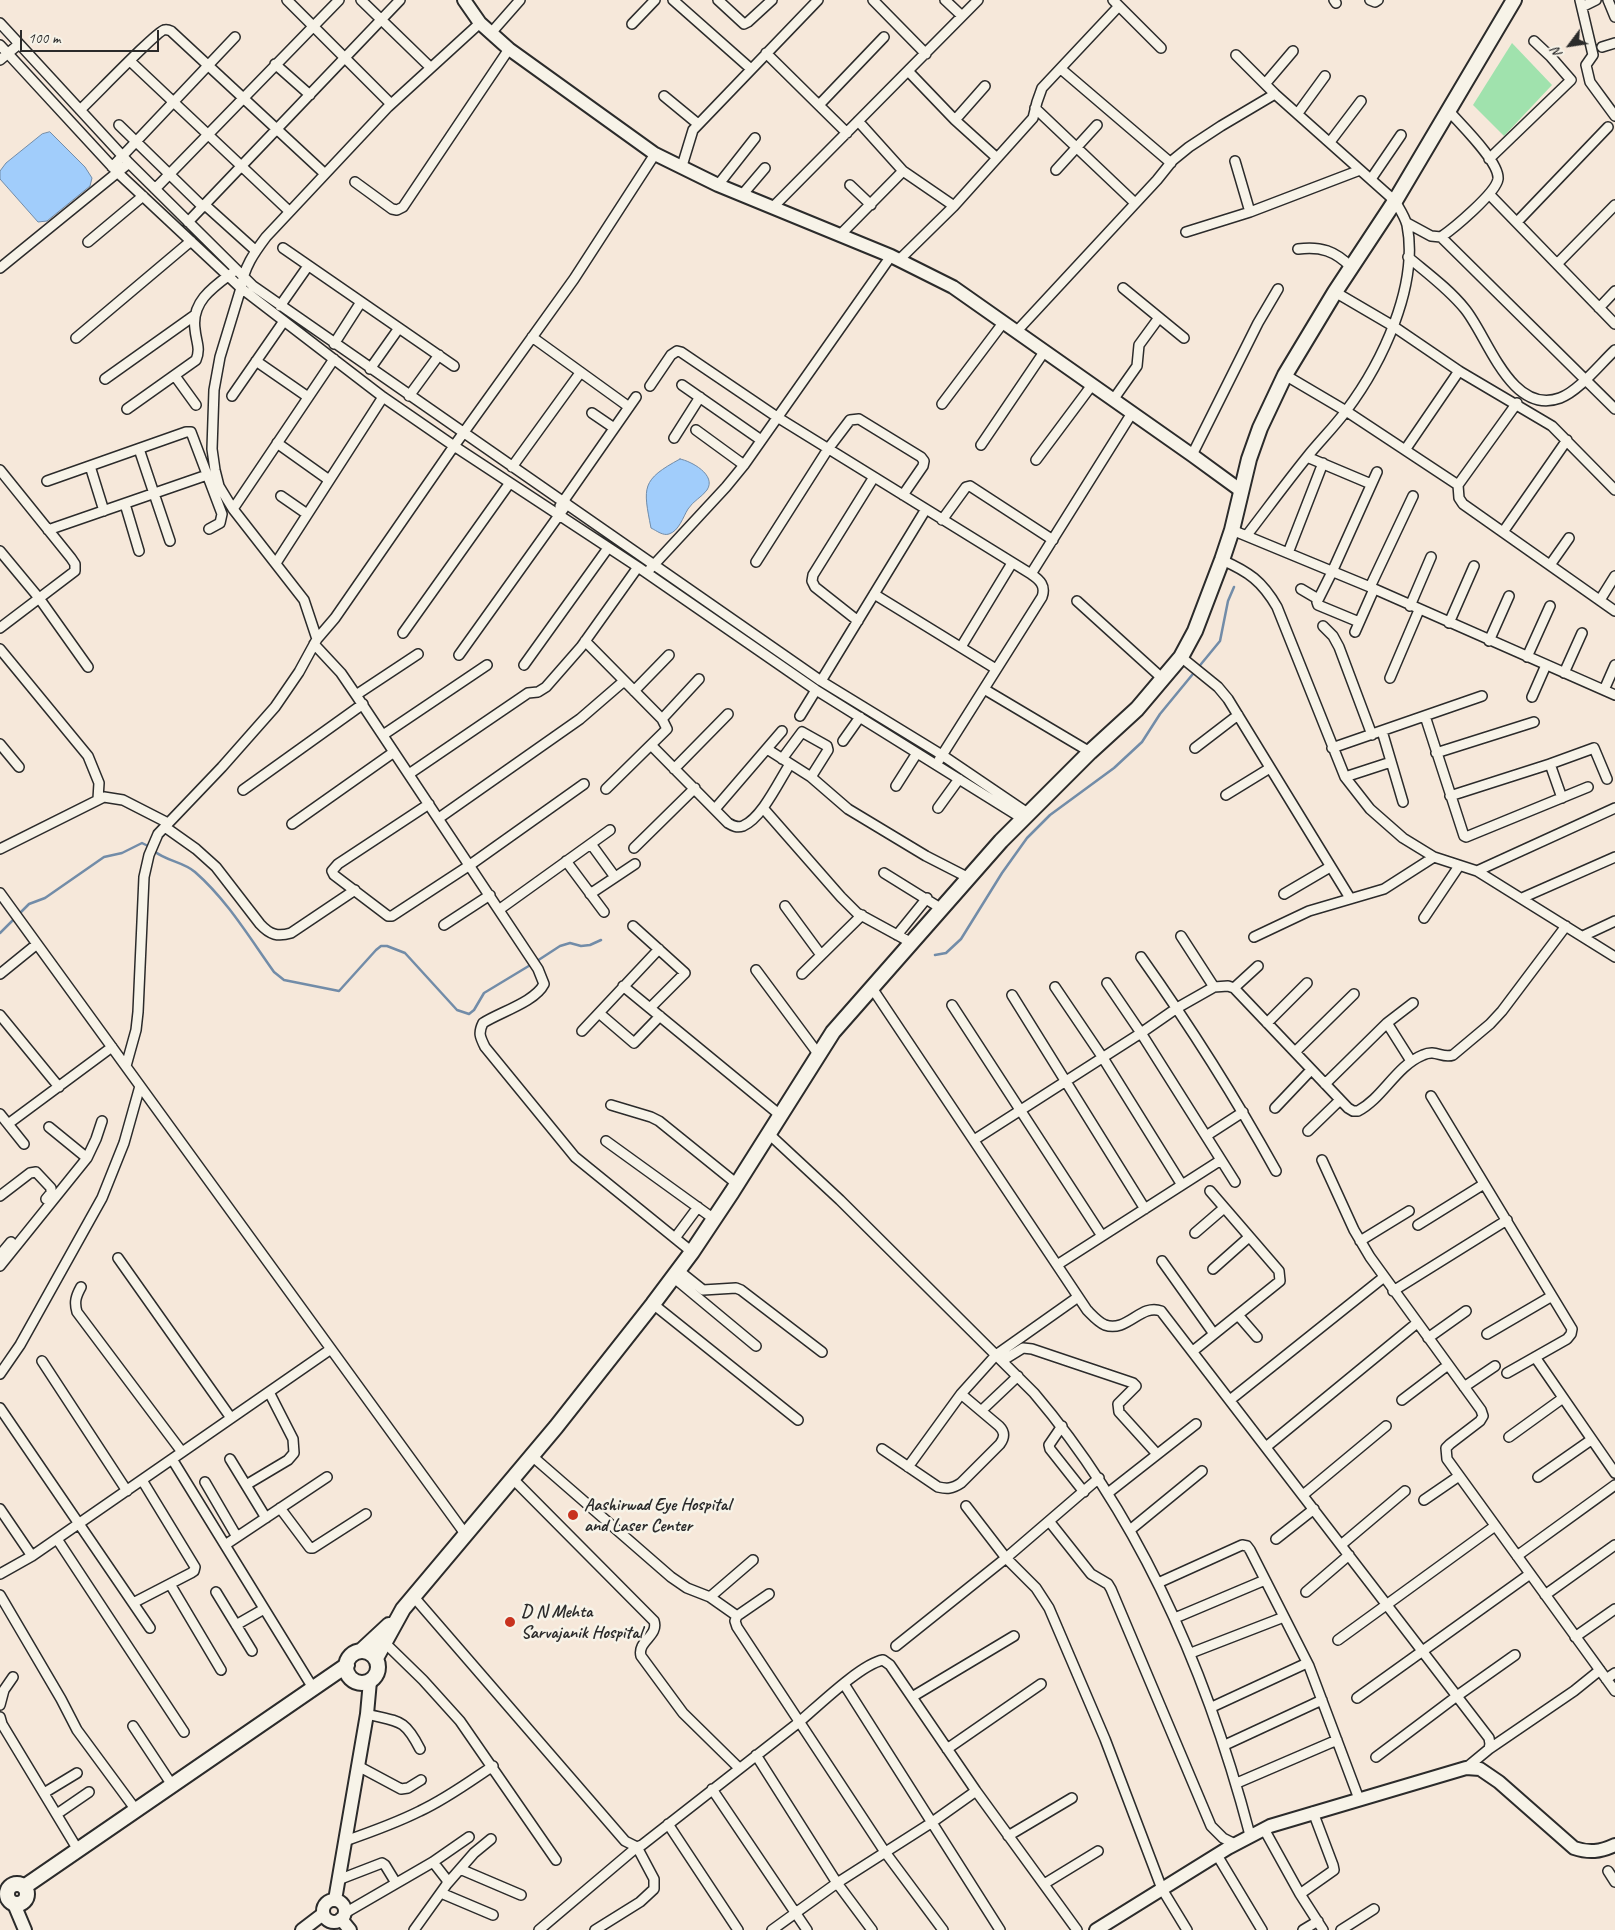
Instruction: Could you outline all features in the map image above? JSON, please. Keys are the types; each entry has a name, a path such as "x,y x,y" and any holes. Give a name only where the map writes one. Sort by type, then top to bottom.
{"main road":[{"path":"24,1887 347,1665 352,1655 361,1651 396,1618 532,1456 676,1274 737,1184 833,1032 1001,841 1090,752 1137,709 1181,657 1195,632 1222,560 1232,530 1240,490 1260,428 1285,375 1335,292 1395,201 1514,0"},
{"path":"347,1665 348,1674 355,1681 365,1683 370,1681 377,1673 376,1658 396,1618"},
{"path":"361,1651 369,1652 376,1658"},
{"path":"15,1884 24,1887 27,1893 26,1900 21,1904 14,1904 4,1891 15,1884"}],"street":[{"path":"287,0 391,104"},
{"path":"155,189 339,0"},
{"path":"361,0 430,67"},
{"path":"188,222 400,0"},
{"path":"464,0 480,23 509,49 655,154 718,185 841,234 895,258 953,287 1240,490"},
{"path":"491,34 520,0"},
{"path":"632,24 655,0"},
{"path":"673,0 751,69"},
{"path":"718,0 742,23 746,24 772,0"},
{"path":"726,7 733,0"},
{"path":"682,166 690,135 698,124 818,0"},
{"path":"873,0 926,54"},
{"path":"945,0 962,16"},
{"path":"774,207 978,0"},
{"path":"1370,0 1375,2 1378,0"},
{"path":"1596,0 1581,3 1593,56 1586,65 1590,82 1615,116"},
{"path":"1608,0 1615,17"},
{"path":"646,573 744,465 777,417 895,258 954,206 1033,118 1042,88 1061,69 1116,3 1161,48"},
{"path":"0,23 126,159 252,286 821,681 942,755 1026,816"},
{"path":"480,23 391,104 324,173 289,211 240,273 241,288 220,357 214,400 212,449 214,470 219,486 233,509 304,600 310,614 316,641 363,704 538,969 544,984 541,990 533,997 483,1023 479,1030 480,1037 485,1046 575,1157 692,1252"},
{"path":"80,110 163,30 167,29 172,31 324,173"},
{"path":"1,264 126,159 136,142 236,37"},
{"path":"819,105 884,37"},
{"path":"1490,159 1571,80 1534,41"},
{"path":"1602,47 1615,43"},
{"path":"0,60 19,44"},
{"path":"0,45 115,169 241,288 383,396 510,484 638,567 816,690 960,779 1026,816"},
{"path":"355,182 392,209 397,210 403,206 509,49"},
{"path":"1265,84 1293,51"},
{"path":"766,53 847,133"},
{"path":"1236,55 1265,84 1395,201 1407,223 1408,257 1404,288 1393,326 1370,374 1346,411 1307,457 1247,535"},
{"path":"130,62 289,211"},
{"path":"275,64 310,95"},
{"path":"1061,69 1171,162"},
{"path":"908,71 955,120 997,158"},
{"path":"1298,114 1325,76"},
{"path":"955,120 985,86"},
{"path":"1016,332 1171,162 1189,147 1221,126 1276,94"},
{"path":"664,96 698,124"},
{"path":"1330,142 1361,101"},
{"path":"1035,108 1135,203"},
{"path":"1441,238 1489,194 1498,178 1490,159 1448,110"},
{"path":"858,121 903,171 954,206"},
{"path":"119,124 169,174 256,252"},
{"path":"1056,170 1097,125"},
{"path":"1517,222 1608,127"},
{"path":"1371,179 1401,135"},
{"path":"718,185 755,138"},
{"path":"126,1066 137,1023 144,877 148,855 158,834 222,767 275,707 299,672 316,641 336,618 454,446 574,279 655,154"},
{"path":"1236,161 1250,212"},
{"path":"742,194 764,168"},
{"path":"1186,232 1250,212 1360,170"},
{"path":"841,234 903,171"},
{"path":"850,185 870,205"},
{"path":"1489,194 1615,324"},
{"path":"88,242 143,196"},
{"path":"1557,264 1615,205"},
{"path":"1407,223 1431,236 1441,238 1615,409"},
{"path":"76,338 191,241"},
{"path":"1298,249 1313,247 1327,250 1340,257 1351,267"},
{"path":"283,248 454,366"},
{"path":"1408,257 1465,309 1505,373 1525,395 1543,401 1559,398 1570,393 1615,350"},
{"path":"280,306 308,266"},
{"path":"127,409 190,365 200,349 194,328 195,315 199,303 207,292 228,276 240,273"},
{"path":"1123,288 1184,338"},
{"path":"1192,455 1258,324 1278,289"},
{"path":"1599,308 1615,291"},
{"path":"1335,292 1393,326 1459,371 1552,426 1615,490"},
{"path":"334,344 361,302"},
{"path":"105,379 195,315"},
{"path":"1113,400 1138,366 1139,345 1158,318"},
{"path":"232,396 284,321"},
{"path":"942,404 1003,322"},
{"path":"370,369 399,328"},
{"path":"532,337 629,407"},
{"path":"650,386 671,355 677,351 681,352 777,417 1032,574 1042,584 1045,591 936,764"},
{"path":"981,445 1044,352"},
{"path":"409,396 439,355"},
{"path":"233,509 334,359"},
{"path":"256,360 308,397"},
{"path":"1405,450 1459,371"},
{"path":"512,467 580,373"},
{"path":"1285,375 1346,411 1458,485"},
{"path":"175,376 196,405"},
{"path":"682,385 762,440"},
{"path":"1036,460 1092,385"},
{"path":"276,563 383,396"},
{"path":"459,654 557,515 636,397"},
{"path":"674,438 700,397"},
{"path":"1517,404 1458,485 1459,498 1463,504 1615,611"},
{"path":"592,412 614,428"},
{"path":"1032,574 1132,413"},
{"path":"756,562 828,449 850,420 859,419 921,457 924,462 923,466 903,495"},
{"path":"696,430 744,465"},
{"path":"47,481 186,432 191,432 222,514 220,522 209,529"},
{"path":"1503,532 1567,440"},
{"path":"278,443 329,480"},
{"path":"140,449 170,541"},
{"path":"1307,457 1371,484"},
{"path":"1288,553 1323,463"},
{"path":"90,466 104,511"},
{"path":"1360,622 1318,605 1317,602 1377,472"},
{"path":"0,628 75,571 75,564 71,558 1,474"},
{"path":"48,530 207,475"},
{"path":"858,621 815,587 812,581 813,575 874,477"},
{"path":"403,632 510,484"},
{"path":"942,520 966,487 970,486 1053,540"},
{"path":"281,496 308,514"},
{"path":"1355,632 1372,588 1413,496"},
{"path":"125,504 139,551"},
{"path":"821,681 926,509"},
{"path":"1232,530 1372,588 1615,695"},
{"path":"1550,565 1569,538"},
{"path":"524,665 608,548"},
{"path":"0,551 39,598 88,667"},
{"path":"1390,678 1431,557"},
{"path":"1222,560 1256,578 1268,591 1277,606 1345,777 1370,809 1403,838 1434,857 1477,871 1615,957"},
{"path":"961,648 1012,562"},
{"path":"1449,623 1474,566"},
{"path":"409,774 528,693 538,692 546,687 585,641 638,567"},
{"path":"1600,600 1615,576"},
{"path":"1300,589 1318,599"},
{"path":"874,594 996,669"},
{"path":"1489,641 1509,596"},
{"path":"1077,601 1163,679"},
{"path":"1528,657 1550,606"},
{"path":"1323,626 1333,636 1339,647 1372,735"},
{"path":"1564,673 1582,634"},
{"path":"585,641 662,719 667,729 606,789"},
{"path":"0,649 88,756 100,783 98,799"},
{"path":"356,695 418,654"},
{"path":"634,691 669,655"},
{"path":"1181,657 1228,699 1350,898"},
{"path":"383,735 487,665"},
{"path":"1532,697 1546,665"},
{"path":"1604,690 1615,665"},
{"path":"662,719 700,680"},
{"path":"439,818 580,719 624,681"},
{"path":"984,689 1090,752"},
{"path":"800,716 816,690"},
{"path":"1332,748 1482,696"},
{"path":"243,790 363,704"},
{"path":"674,769 728,714"},
{"path":"1195,748 1238,715"},
{"path":"1425,716 1450,796 1466,838 1588,787"},
{"path":"843,741 860,717"},
{"path":"1436,753 1534,722"},
{"path":"715,809 782,731"},
{"path":"651,745 728,823 735,826 742,826 750,821 763,808 802,732 827,746 828,750 811,777"},
{"path":"1382,732 1403,802"},
{"path":"0,744 19,767"},
{"path":"1450,796 1594,748 1607,779"},
{"path":"767,749 811,777 848,809 926,856 969,878"},
{"path":"292,824 394,752"},
{"path":"896,786 918,753"},
{"path":"1345,777 1391,762"},
{"path":"1550,764 1562,798"},
{"path":"1226,795 1270,768"},
{"path":"938,808 960,779"},
{"path":"429,804 333,868 334,874 388,916 392,916 470,865 584,784"},
{"path":"634,848 695,788"},
{"path":"0,850 98,799 111,797 123,800 166,825 196,850 216,867 266,931 275,935 281,936 292,933 354,890"},
{"path":"763,808 841,897 862,915 912,943"},
{"path":"1477,871 1615,808"},
{"path":"500,909 610,830"},
{"path":"591,844 615,877"},
{"path":"1254,937 1310,911 1393,885 1434,857"},
{"path":"1522,898 1615,857"},
{"path":"566,862 604,912"},
{"path":"590,894 635,864"},
{"path":"1284,894 1330,866"},
{"path":"1424,918 1459,866"},
{"path":"884,873 942,909"},
{"path":"1,895 466,1535"},
{"path":"444,925 490,895"},
{"path":"897,935 927,898"},
{"path":"785,906 821,955"},
{"path":"802,974 862,915"},
{"path":"1583,936 1615,921"},
{"path":"632,926 685,973 650,1008"},
{"path":"974,1140 1103,1058 1177,1008 1214,987 1228,986 1234,988 1340,1100 1353,1112 1362,1109 1411,1061 1430,1052 1448,1057 1453,1055 1490,1024 1516,993 1566,926"},
{"path":"1181,936 1214,987"},
{"path":"0,974 37,944"},
{"path":"582,1031 659,949"},
{"path":"1141,957 1177,1008 1243,1112 1276,1171"},
{"path":"1234,988 1258,966"},
{"path":"756,970 819,1055"},
{"path":"1107,983 1141,1033 1235,1182"},
{"path":"1267,1023 1307,983"},
{"path":"623,986 780,1115"},
{"path":"1055,987 1103,1058 1182,1184"},
{"path":"872,988 1087,1310 1104,1325 1114,1327 1124,1324 1147,1310 1154,1308 1161,1310 1489,1738 1489,1749"},
{"path":"1295,1052 1354,994"},
{"path":"1012,995 1145,1209"},
{"path":"1325,1084 1387,1023 1414,1003"},
{"path":"952,1004 1019,1111 1102,1236"},
{"path":"598,1013 634,1042 660,1016"},
{"path":"0,1016 58,1087"},
{"path":"1387,1023 1411,1061"},
{"path":"8,1124 112,1047"},
{"path":"1275,1108 1312,1070"},
{"path":"0,1374 25,1336 102,1198 124,1143 140,1086"},
{"path":"1431,1096 1572,1329 1571,1334 1507,1373"},
{"path":"1308,1131 1340,1100"},
{"path":"611,1105 651,1116 659,1121 737,1184"},
{"path":"1206,1136 1243,1112"},
{"path":"0,1114 24,1144"},
{"path":"0,1266 87,1158 102,1121"},
{"path":"49,1127 87,1158"},
{"path":"769,1134 840,1200 1018,1376 1062,1426 1099,1478 1130,1530 1158,1583 1191,1653 1225,1745 1250,1835"},
{"path":"606,1141 714,1219"},
{"path":"1057,1265 1221,1160"},
{"path":"1322,1160 1360,1241 1393,1291 1481,1410 1483,1416 1480,1421 1446,1448 1447,1459 1615,1692"},
{"path":"0,1196 33,1172 38,1173 52,1190 0,1255"},
{"path":"1418,1225 1484,1184"},
{"path":"1193,1351 1280,1281 1279,1270 1210,1191"},
{"path":"675,1238 698,1207"},
{"path":"1195,1233 1224,1208"},
{"path":"1360,1241 1409,1211"},
{"path":"1393,1291 1507,1220"},
{"path":"1213,1269 1249,1237"},
{"path":"118,1258 231,1418"},
{"path":"1162,1261 1214,1334"},
{"path":"676,1274 756,1346"},
{"path":"676,1274 703,1290 736,1288 741,1290 822,1352"},
{"path":"1230,1400 1384,1277"},
{"path":"81,1286 76,1298 77,1312 182,1452"},
{"path":"1487,1334 1552,1296"},
{"path":"908,1467 961,1394 999,1358 1078,1297"},
{"path":"653,1304 798,1420"},
{"path":"1428,1338 1466,1311"},
{"path":"1238,1315 1257,1337"},
{"path":"1266,1447 1417,1324"},
{"path":"999,1358 1022,1348 1032,1349 1133,1383 1136,1386 1118,1404 1118,1412 1157,1454"},
{"path":"0,1574 32,1556 331,1349"},
{"path":"1535,1357 1615,1472"},
{"path":"42,1361 127,1491"},
{"path":"1402,1400 1448,1365"},
{"path":"1464,1387 1495,1366"},
{"path":"981,1411 1018,1376"},
{"path":"246,1485 288,1460 294,1453 293,1439 269,1392"},
{"path":"882,1449 938,1487 954,1488 1004,1439 1002,1430 961,1394"},
{"path":"1509,1437 1563,1398"},
{"path":"0,1408 150,1628"},
{"path":"1108,1493 1196,1424"},
{"path":"1062,1426 1048,1445 1084,1492"},
{"path":"1304,1496 1386,1426"},
{"path":"1538,1477 1591,1440"},
{"path":"532,1456 671,1577 687,1588 710,1597 737,1616"},
{"path":"172,1459 313,1688"},
{"path":"230,1459 266,1518"},
{"path":"1130,1530 1202,1471"},
{"path":"1424,1500 1459,1476"},
{"path":"225,1545 328,1477"},
{"path":"896,1646 1006,1558 1099,1478"},
{"path":"513,1479 654,1621 653,1632 641,1646 641,1656 682,1713 739,1768"},
{"path":"133,1603 191,1573 195,1566 142,1480"},
{"path":"205,1482 236,1537"},
{"path":"1517,1556 1615,1485"},
{"path":"1341,1545 1405,1490"},
{"path":"966,1506 1006,1558 1036,1588 1049,1608 1105,1739 1162,1889 1187,1930"},
{"path":"280,1508 310,1548 313,1548 366,1514"},
{"path":"0,1509 32,1556"},
{"path":"1276,1539 1314,1509"},
{"path":"1049,1522 1091,1574 1108,1584 1111,1589 1211,1826 1223,1838 1235,1844"},
{"path":"1338,1640 1495,1526"},
{"path":"57,1539 184,1732"},
{"path":"1158,1583 1242,1545 1250,1550 1307,1663 1359,1799"},
{"path":"1545,1595 1615,1545"},
{"path":"1306,1592 1349,1555"},
{"path":"710,1597 753,1560"},
{"path":"1357,1698 1530,1574"},
{"path":"1175,1618 1265,1580"},
{"path":"170,1584 221,1670"},
{"path":"216,1592 252,1652"},
{"path":"769,1594 737,1616 735,1620 737,1627 885,1852 943,1930"},
{"path":"0,1595 77,1730 136,1810"},
{"path":"413,1596 625,1841 637,1847 654,1879 654,1889 640,1902 595,1930"},
{"path":"1576,1637 1615,1609"},
{"path":"236,1625 264,1610"},
{"path":"1191,1653 1284,1617"},
{"path":"912,1697 1014,1636"},
{"path":"384,1642 423,1680 460,1721 556,1860"},
{"path":"1376,1758 1457,1696 1515,1655"},
{"path":"539,1930 637,1847 799,1722 844,1684 874,1661 883,1660 890,1665 976,1791 1077,1930"},
{"path":"1212,1707 1307,1663"},
{"path":"1466,1768 1489,1749 1600,1670"},
{"path":"1606,1679 1615,1673"},
{"path":"0,1705 4,1690 14,1677"},
{"path":"334,1900 367,1714 370,1681"},
{"path":"844,1684 1000,1930"},
{"path":"947,1749 1041,1684"},
{"path":"1225,1745 1322,1700"},
{"path":"367,1714 399,1722 406,1726 420,1749"},
{"path":"0,1718 78,1850"},
{"path":"133,1726 172,1785"},
{"path":"1237,1783 1337,1740"},
{"path":"756,1755 837,1883 872,1930"},
{"path":"358,1766 401,1789 408,1788 421,1780"},
{"path":"345,1841 383,1828 422,1810 458,1790 492,1766"},
{"path":"1096,1930 1250,1835 1313,1812 1466,1768 1480,1769 1499,1782 1574,1848 1586,1852 1603,1851 1615,1845"},
{"path":"44,1793 77,1773"},
{"path":"712,1789 807,1930"},
{"path":"772,1930 837,1883 931,1823 976,1791"},
{"path":"57,1814 89,1792"},
{"path":"1008,1836 1072,1798"},
{"path":"1300,1894 1334,1870 1313,1812"},
{"path":"668,1824 738,1930"},
{"path":"1264,1829 1300,1894 1323,1930"},
{"path":"323,1914 331,1921 338,1921 396,1883 433,1862 469,1837"},
{"path":"414,1930 447,1884 474,1853 491,1839"},
{"path":"1044,1884 1098,1850"},
{"path":"1217,1855 1262,1930"},
{"path":"433,1862 447,1880 447,1884"},
{"path":"338,1880 382,1863 396,1883"},
{"path":"460,1870 521,1895"},
{"path":"1608,1871 1615,1882"},
{"path":"441,1893 493,1915"},
{"path":"302,1930 323,1914 325,1904 334,1900 341,1903 343,1916 350,1930"},
{"path":"14,1904 25,1930"},
{"path":"1341,1930 1374,1910"},
{"path":"1303,1930 1318,1921"}],"green space":[{"path":"1512,43 1552,85 1504,136 1473,105"}],"water":[{"path":"50,132 85,167 92,178 90,186 47,221 38,222 0,179 0,171 6,163 42,134"},
{"path":"680,459 696,466 706,474 709,484 707,490 690,506 675,530 669,534 664,534 651,528 646,494 652,479 667,466"}],"waterway":[{"path":"935,955 946,953 961,939 1002,873 1027,838 1050,815 1114,768 1142,742 1160,714 1220,641 1228,601 1234,587"},
{"path":"0,933 29,904 45,898 104,857 122,853 142,843 150,847"},
{"path":"154,851 191,869 207,883 237,919 274,972 284,980 339,991 376,950 381,946 387,946 405,953 457,1010 469,1014 474,1010 484,993 532,964"},
{"path":"537,961 560,946 570,943 581,946 590,945 601,940"}],"place":[{"name":"Aashirwad Eye Hospital and Laser Center","path":"573,1515"},
{"name":"D N Mehta Sarvajanik Hospital","path":"510,1622"}]}
